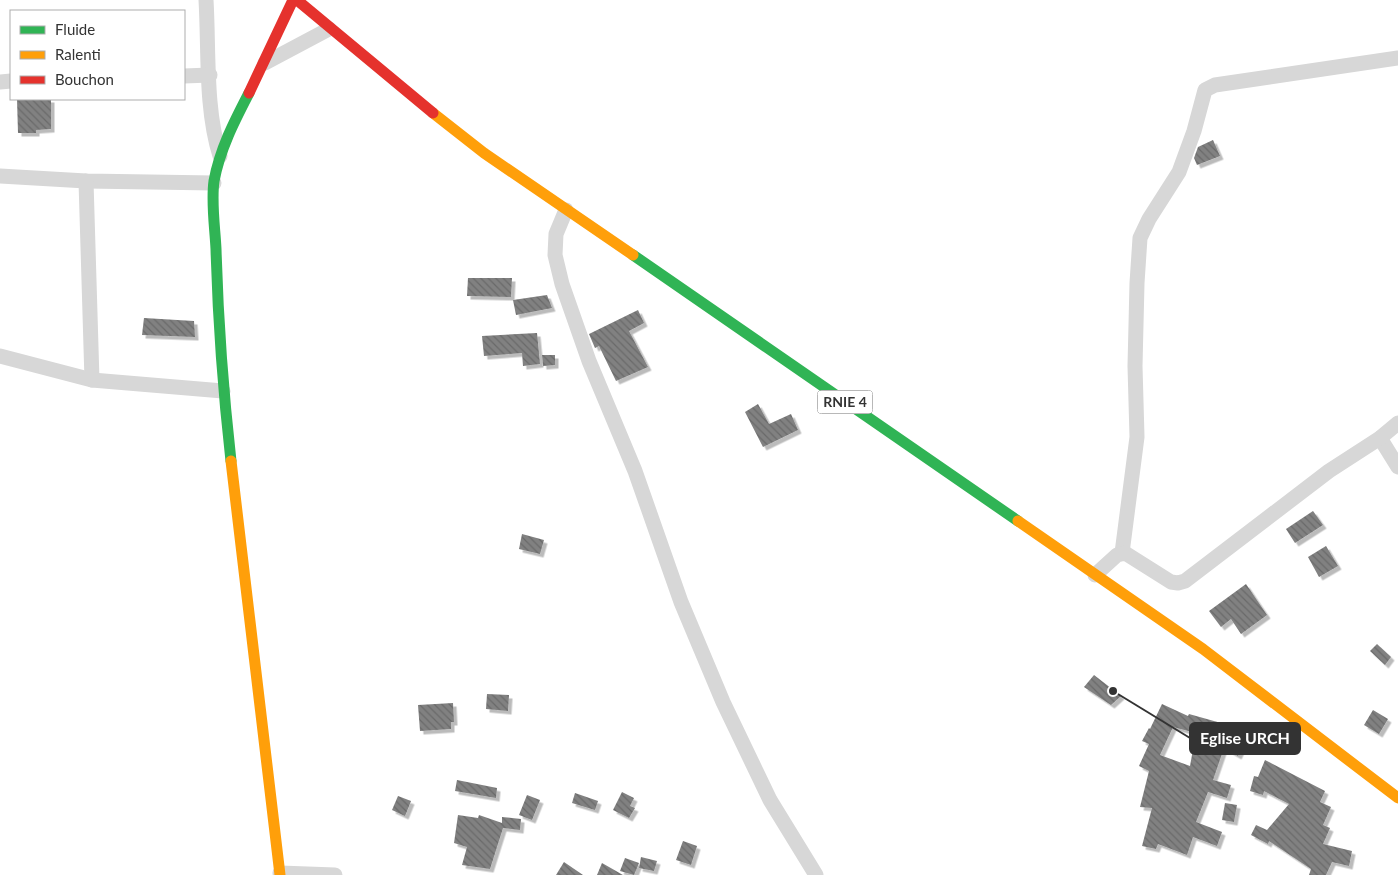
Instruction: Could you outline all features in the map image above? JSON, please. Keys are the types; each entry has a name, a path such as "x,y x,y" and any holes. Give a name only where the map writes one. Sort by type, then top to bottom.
{"main road":[{"name":"RNIE 4","path":"295,0 484,153 1203,649 1398,798"},
{"path":"280,874 223,391 217,299 214,183 220,156 245,98 265,63 295,0"}],"street":[{"path":"206,0 211,114 214,136 220,156"},
{"path":"265,63 329,29"},
{"path":"1095,575 1122,553 1137,436 1136,302 1140,238 1149,219 1179,172 1194,131 1205,90 1215,85 1398,58"},
{"path":"185,76 210,75"},
{"path":"0,176 86,181 214,183"},
{"path":"86,181 92,380"},
{"path":"566,210 556,234 555,255 573,318 589,361 635,471 681,602 723,702 770,800 816,875"},
{"path":"0,356 92,380 167,388 223,391"},
{"path":"1122,553 1128,554 1171,582 1178,583 1185,580 1328,471 1380,438 1398,423"},
{"path":"1380,438 1398,467"},
{"path":"280,874 336,875"}],"building":[{"path":"17,100 51,100 51,129 36,130 36,133 18,133"},
{"path":"1213,140 1220,156 1197,165 1194,158 1198,147"},
{"path":"468,278 512,278 511,297 467,296"},
{"path":"547,295 552,308 516,315 513,300"},
{"path":"638,310 644,323 629,331 648,367 616,381 599,346 595,348 589,334"},
{"path":"144,318 194,321 195,337 142,335"},
{"path":"537,333 540,364 523,366 522,353 484,356 482,336"},
{"path":"542,355 555,355 555,365 543,366"},
{"path":"758,404 769,424 791,414 798,430 763,447 745,412"},
{"path":"1313,511 1323,525 1295,543 1286,529"},
{"path":"522,534 544,540 540,554 519,549"},
{"path":"1326,546 1338,566 1319,577 1308,557"},
{"path":"1246,584 1267,615 1241,634 1231,619 1221,627 1209,611"},
{"path":"1377,644 1391,657 1385,665 1370,651"},
{"path":"1094,675 1121,696 1111,705 1084,687"},
{"path":"487,694 509,695 508,711 486,709"},
{"path":"453,703 454,722 451,722 451,729 420,731 418,705"},
{"path":"1162,704 1188,716 1189,714 1221,723 1218,731 1244,744 1238,756 1224,748 1213,780 1231,785 1227,798 1208,792 1196,822 1222,832 1217,846 1193,837 1187,855 1158,844 1156,849 1142,846 1152,808 1140,807 1149,771 1139,766 1149,744 1142,741","holes":["1173,727 1196,733 1190,766 1160,755"]},
{"path":"1373,710 1388,719 1379,734 1364,725"},
{"path":"1265,760 1325,791 1320,802 1331,807 1323,825 1330,828 1323,844 1352,851 1349,866 1332,862 1326,875 1309,875 1311,869 1269,841 1268,844 1251,835 1256,825 1267,830 1289,804 1264,791 1263,795 1250,791 1254,776 1258,777"},
{"path":"457,780 497,788 496,798 455,791"},
{"path":"622,792 634,798 630,806 635,808 629,818 613,810"},
{"path":"575,793 598,801 595,810 572,803"},
{"path":"527,795 540,800 532,820 519,815"},
{"path":"398,796 411,801 405,816 392,810"},
{"path":"1225,803 1237,805 1234,822 1222,820"},
{"path":"458,815 478,818 479,815 502,823 502,817 521,819 520,830 503,828 490,869 462,865 467,847 454,843"},
{"path":"683,841 697,846 691,865 676,860"},
{"path":"641,857 657,861 654,871 639,868"},
{"path":"625,858 639,863 634,875 620,871"},
{"path":"564,862 583,875 556,875"},
{"path":"602,863 623,875 597,875"}],"traffic: fast":[{"path":"231,461 223,381 213,189 224,147 249,93"},
{"path":"633,255 1018,521"}],"traffic: slow":[{"path":"433,113 484,153 633,255"},
{"path":"231,461 280,875"},
{"path":"1018,521 1203,649 1398,798"}],"traffic: jam":[{"path":"249,93 293,0"},
{"path":"297,0 433,113"}],"place":[{"name":"Eglise URCH","path":"1113,691"}]}
